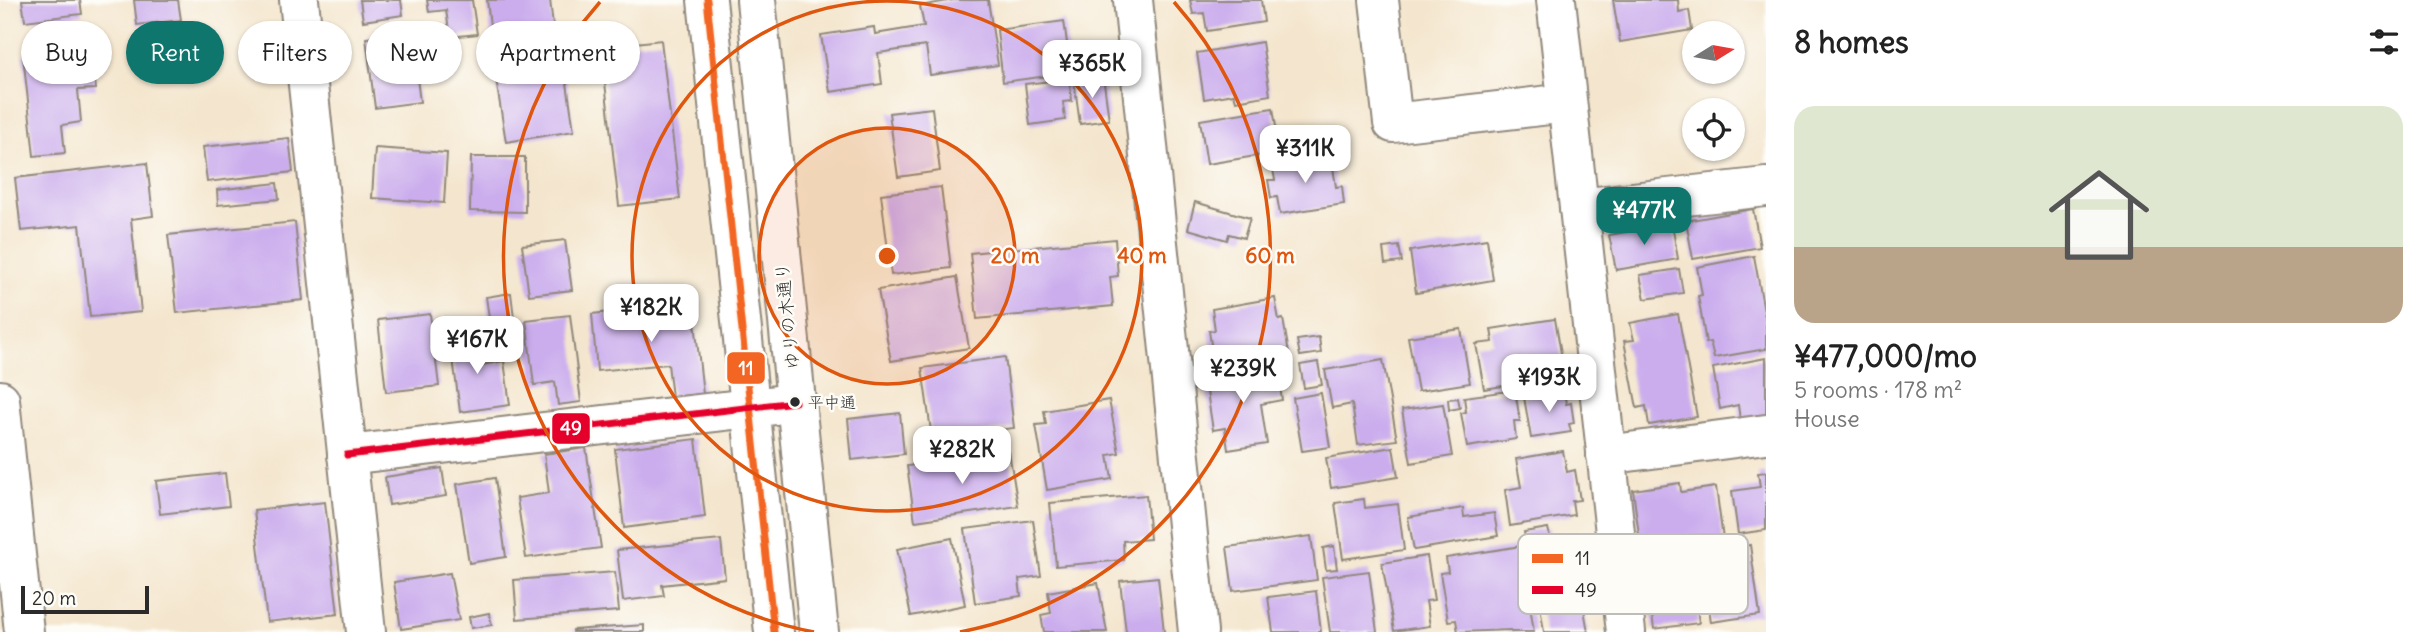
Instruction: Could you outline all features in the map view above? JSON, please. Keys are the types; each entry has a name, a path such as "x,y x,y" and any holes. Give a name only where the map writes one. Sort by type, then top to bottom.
{"street":[{"path":"299,0 366,632"},
{"path":"707,0 774,632"},
{"name":"ゆりの木通り","path":"756,0 819,632"},
{"path":"1133,0 1198,632"},
{"path":"1380,0 1393,123 1567,103"},
{"path":"1556,0 1615,534"},
{"path":"1579,208 1766,187"},
{"path":"0,400 24,632"},
{"path":"347,455 795,402"},
{"path":"1606,455 1766,434"},
{"path":"1624,614 1626,632"}],"building":[{"path":"22,0 80,0 82,14 25,21"},
{"path":"134,0 178,0 181,20 137,21"},
{"path":"360,0 401,0 403,15 363,21"},
{"path":"427,0 472,0 476,34 462,36 462,21 448,21 446,10 429,12"},
{"path":"487,0 550,0 552,21 489,21"},
{"path":"953,0 988,0 998,65 930,75 926,46 878,53 882,84 830,92 821,35 874,27 875,34 924,26 920,6"},
{"path":"1190,0 1261,0 1264,22 1207,31 1204,13 1193,14"},
{"path":"1613,0 1678,0 1679,12 1689,10 1691,21 1682,21 1682,32 1620,42"},
{"path":"1064,21 1071,73 1003,82 997,30"},
{"path":"661,40 680,199 619,206 605,84 640,84 640,42"},
{"path":"1262,42 1270,95 1236,101 1234,94 1204,99 1197,53"},
{"path":"1103,76 1109,120 1080,124 1074,80"},
{"path":"1069,79 1072,101 1063,102 1065,120 1030,125 1025,84"},
{"path":"26,84 95,84 96,89 78,90 81,122 62,125 65,153 34,156"},
{"path":"372,84 418,84 420,102 375,108"},
{"path":"497,84 567,84 574,131 506,142"},
{"path":"932,108 940,171 898,177 889,113"},
{"path":"1273,108 1280,152 1207,164 1200,120"},
{"path":"289,138 293,172 207,182 203,147"},
{"path":"375,148 447,153 444,203 372,198"},
{"path":"1331,154 1336,187 1342,186 1344,204 1280,214 1277,197 1271,198 1268,180 1275,180 1272,164"},
{"path":"471,157 525,157 525,212 470,211"},
{"path":"147,163 153,216 131,219 141,312 90,317 80,225 21,231 15,178"},
{"path":"277,183 279,199 218,205 217,190"},
{"path":"941,187 951,268 891,275 881,194"},
{"path":"1195,202 1250,218 1244,238 1229,234 1227,240 1188,229"},
{"path":"1753,209 1760,247 1693,259 1686,221"},
{"path":"295,222 303,300 177,313 168,235"},
{"path":"1672,224 1678,259 1616,270 1609,235"},
{"path":"1115,239 1118,276 1110,277 1113,306 977,319 970,253"},
{"path":"1487,239 1493,280 1416,293 1410,251"},
{"path":"565,240 572,290 529,295 522,245"},
{"path":"1399,246 1402,262 1385,264 1383,248"},
{"path":"1754,256 1766,322 1766,349 1714,358 1710,342 1706,343 1698,296 1702,295 1697,267"},
{"path":"1679,269 1683,293 1645,299 1640,275"},
{"path":"957,277 969,348 891,361 878,290"},
{"path":"511,293 517,342 493,345 486,297"},
{"path":"1275,298 1279,320 1283,319 1289,353 1214,365 1209,331 1215,330 1212,309"},
{"path":"693,304 703,394 672,397 668,364 597,371 592,314"},
{"path":"430,314 439,386 386,392 378,320"},
{"path":"1678,314 1697,417 1649,425 1646,406 1637,408 1624,341 1634,340 1630,323"},
{"path":"570,315 581,402 558,405 555,382 534,385 526,320"},
{"path":"1555,319 1565,376 1484,389 1476,344 1493,342 1491,329"},
{"path":"1461,329 1470,383 1418,391 1408,337"},
{"path":"478,331 482,365 504,361 510,405 460,412 450,335"},
{"path":"1319,337 1321,353 1300,356 1297,340"},
{"path":"1005,357 1014,428 932,438 922,368"},
{"path":"1766,358 1766,415 1740,420 1738,405 1720,409 1713,368"},
{"path":"1383,360 1397,440 1358,445 1352,404 1332,408 1325,370"},
{"path":"1318,362 1322,385 1304,388 1300,365"},
{"path":"1277,368 1282,400 1261,404 1267,444 1228,450 1225,428 1213,430 1205,379"},
{"path":"1515,390 1520,421 1514,421 1516,439 1467,447 1461,413 1466,412 1464,397"},
{"path":"1564,391 1566,404 1571,403 1574,423 1569,424 1571,432 1531,438 1524,397"},
{"path":"1321,393 1330,447 1302,451 1293,398"},
{"path":"1458,398 1460,408 1449,410 1448,399"},
{"path":"1109,400 1119,453 1108,455 1112,479 1047,490 1036,425 1046,424 1044,411"},
{"path":"1443,404 1452,456 1411,463 1402,410"},
{"path":"900,413 904,454 852,460 848,419"},
{"path":"696,439 705,517 624,528 615,449"},
{"path":"1393,447 1398,477 1331,488 1326,458"},
{"path":"586,448 601,548 526,558 517,498 549,493 544,454"},
{"path":"1563,451 1567,472 1575,470 1580,500 1572,501 1574,515 1510,526 1505,490 1521,487 1516,459"},
{"path":"1009,452 1018,506 915,521 907,466"},
{"path":"442,468 446,496 389,505 385,477"},
{"path":"1766,472 1766,530 1738,534 1732,491 1760,487 1758,473"},
{"path":"225,473 229,506 160,514 156,481"},
{"path":"495,478 506,557 469,563 457,484"},
{"path":"1680,483 1681,492 1716,487 1722,534 1639,534 1633,490"},
{"path":"1146,495 1150,539 1123,541 1124,560 1056,566 1050,503"},
{"path":"1364,499 1365,508 1398,504 1404,550 1343,559 1335,503"},
{"path":"325,502 338,614 267,622 254,510"},
{"path":"1463,508 1464,517 1494,513 1498,536 1414,550 1408,517"},
{"path":"1033,520 1041,576 1019,579 1021,596 975,603 965,529"},
{"path":"1548,528 1549,534 1524,534"},
{"path":"1311,536 1317,580 1233,591 1227,547"},
{"path":"952,538 965,605 911,616 897,549"},
{"path":"721,540 725,578 662,585 664,596 623,601 617,550"},
{"path":"1748,545 1760,615 1711,622 1710,614 1748,614"},
{"path":"1334,546 1337,569 1326,570 1323,548"},
{"path":"1518,546 1518,614 1531,614 1534,632 1458,632 1456,620 1448,621 1440,573 1448,572 1446,558"},
{"path":"1427,556 1434,600 1426,601 1430,626 1394,631 1382,563"},
{"path":"1369,571 1377,632 1330,632 1322,577"},
{"path":"615,572 619,611 517,619 514,580"},
{"path":"450,573 459,620 401,629 394,582"},
{"path":"1158,577 1164,632 1126,632 1120,581"},
{"path":"1098,583 1107,632 1044,632 1041,615 1051,613 1048,592"},
{"path":"1316,591 1321,632 1273,632 1268,597"},
{"path":"489,613 492,625 471,628 469,617"},
{"path":"1541,614 1585,614 1588,632 1544,632"},
{"path":"1652,614 1698,614 1699,623 1654,629"},
{"path":"644,625 644,632 573,632 573,630"}],"transit line":[{"name":"11","path":"707,0 774,632"},
{"name":"49","path":"347,455 795,402"}],"place":[{"name":"平中通","path":"795,402"}]}
